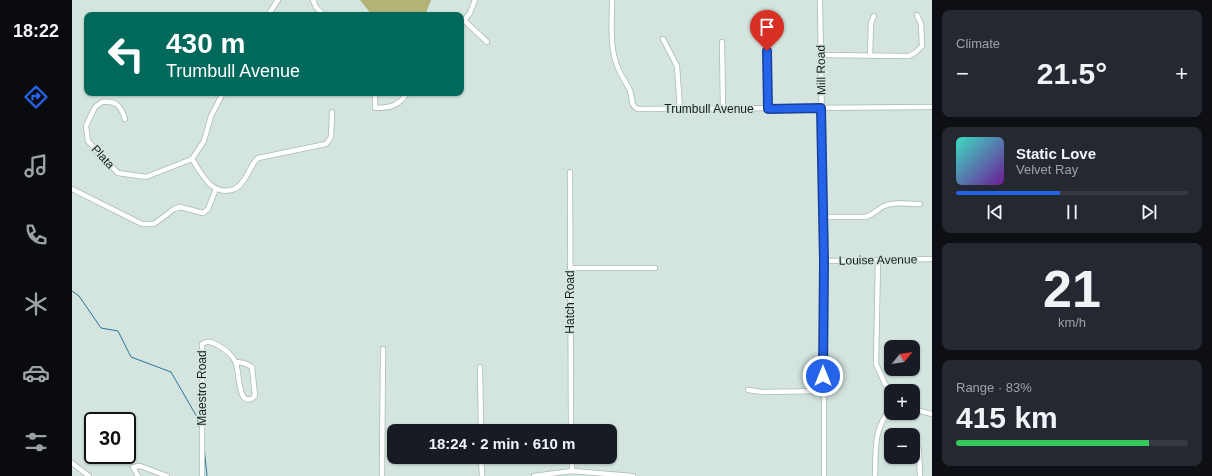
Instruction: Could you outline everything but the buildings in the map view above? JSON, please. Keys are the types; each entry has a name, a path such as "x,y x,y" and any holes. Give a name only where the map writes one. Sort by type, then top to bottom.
{"street":[{"path":"270,12 278,0"},
{"path":"313,0 316,7 321,12"},
{"path":"464,21 475,0"},
{"name":"Trumbull Avenue","path":"612,0 613,52 619,70 627,82 634,108 932,108"},
{"name":"Mill Road","path":"820,0 824,261 824,476"},
{"path":"870,55 870,23 874,16"},
{"path":"820,55 909,56 922,46 921,24 917,16"},
{"path":"464,24 487,42"},
{"path":"767,37 768,109"},
{"path":"663,39 677,66 680,109"},
{"path":"722,42 723,109"},
{"path":"221,96 211,116 204,141 192,159 209,183 216,189 225,191 240,186 255,161 262,156 326,144 331,137 332,112"},
{"path":"375,96 375,108 388,108 395,106 404,96"},
{"name":"Plata","path":"125,119 120,107 115,102 102,102 95,108 86,126 88,141 118,173 146,178 192,159"},
{"name":"Hatch Road","path":"570,172 571,424"},
{"path":"72,189 142,224 154,224 174,209 180,207 203,213 208,209 216,189"},
{"path":"823,217 865,217 871,216 882,208 894,204 920,204"},
{"path":"878,260 876,364 885,384"},
{"name":"Louise Avenue","path":"824,261 932,260"},
{"path":"570,268 655,268"},
{"name":"Maestro Road","path":"202,476 202,344 209,341 227,351 236,362 244,398 248,400 253,399 256,396 252,368 244,363 236,362"},
{"path":"382,476 383,349"},
{"path":"480,367 481,424"},
{"path":"748,390 763,392 824,391"},
{"path":"920,411 932,414"},
{"path":"875,476 876,436 884,416"},
{"path":"72,463 89,476"},
{"path":"481,464 482,476"},
{"path":"572,464 572,471"},
{"path":"920,464 920,476"},
{"path":"138,476 133,467 140,466 167,476"},
{"path":"534,476 572,471 633,476"}],"shaded area":[{"path":"360,0 431,0 426,12 370,12"}],"waterway":[{"path":"72,291 79,296 101,328 118,331 131,357 171,372 197,417 199,427"},
{"path":"204,446 207,476"}],"route":[{"path":"767,51 768,109 821,108 824,261 823,376"}]}
